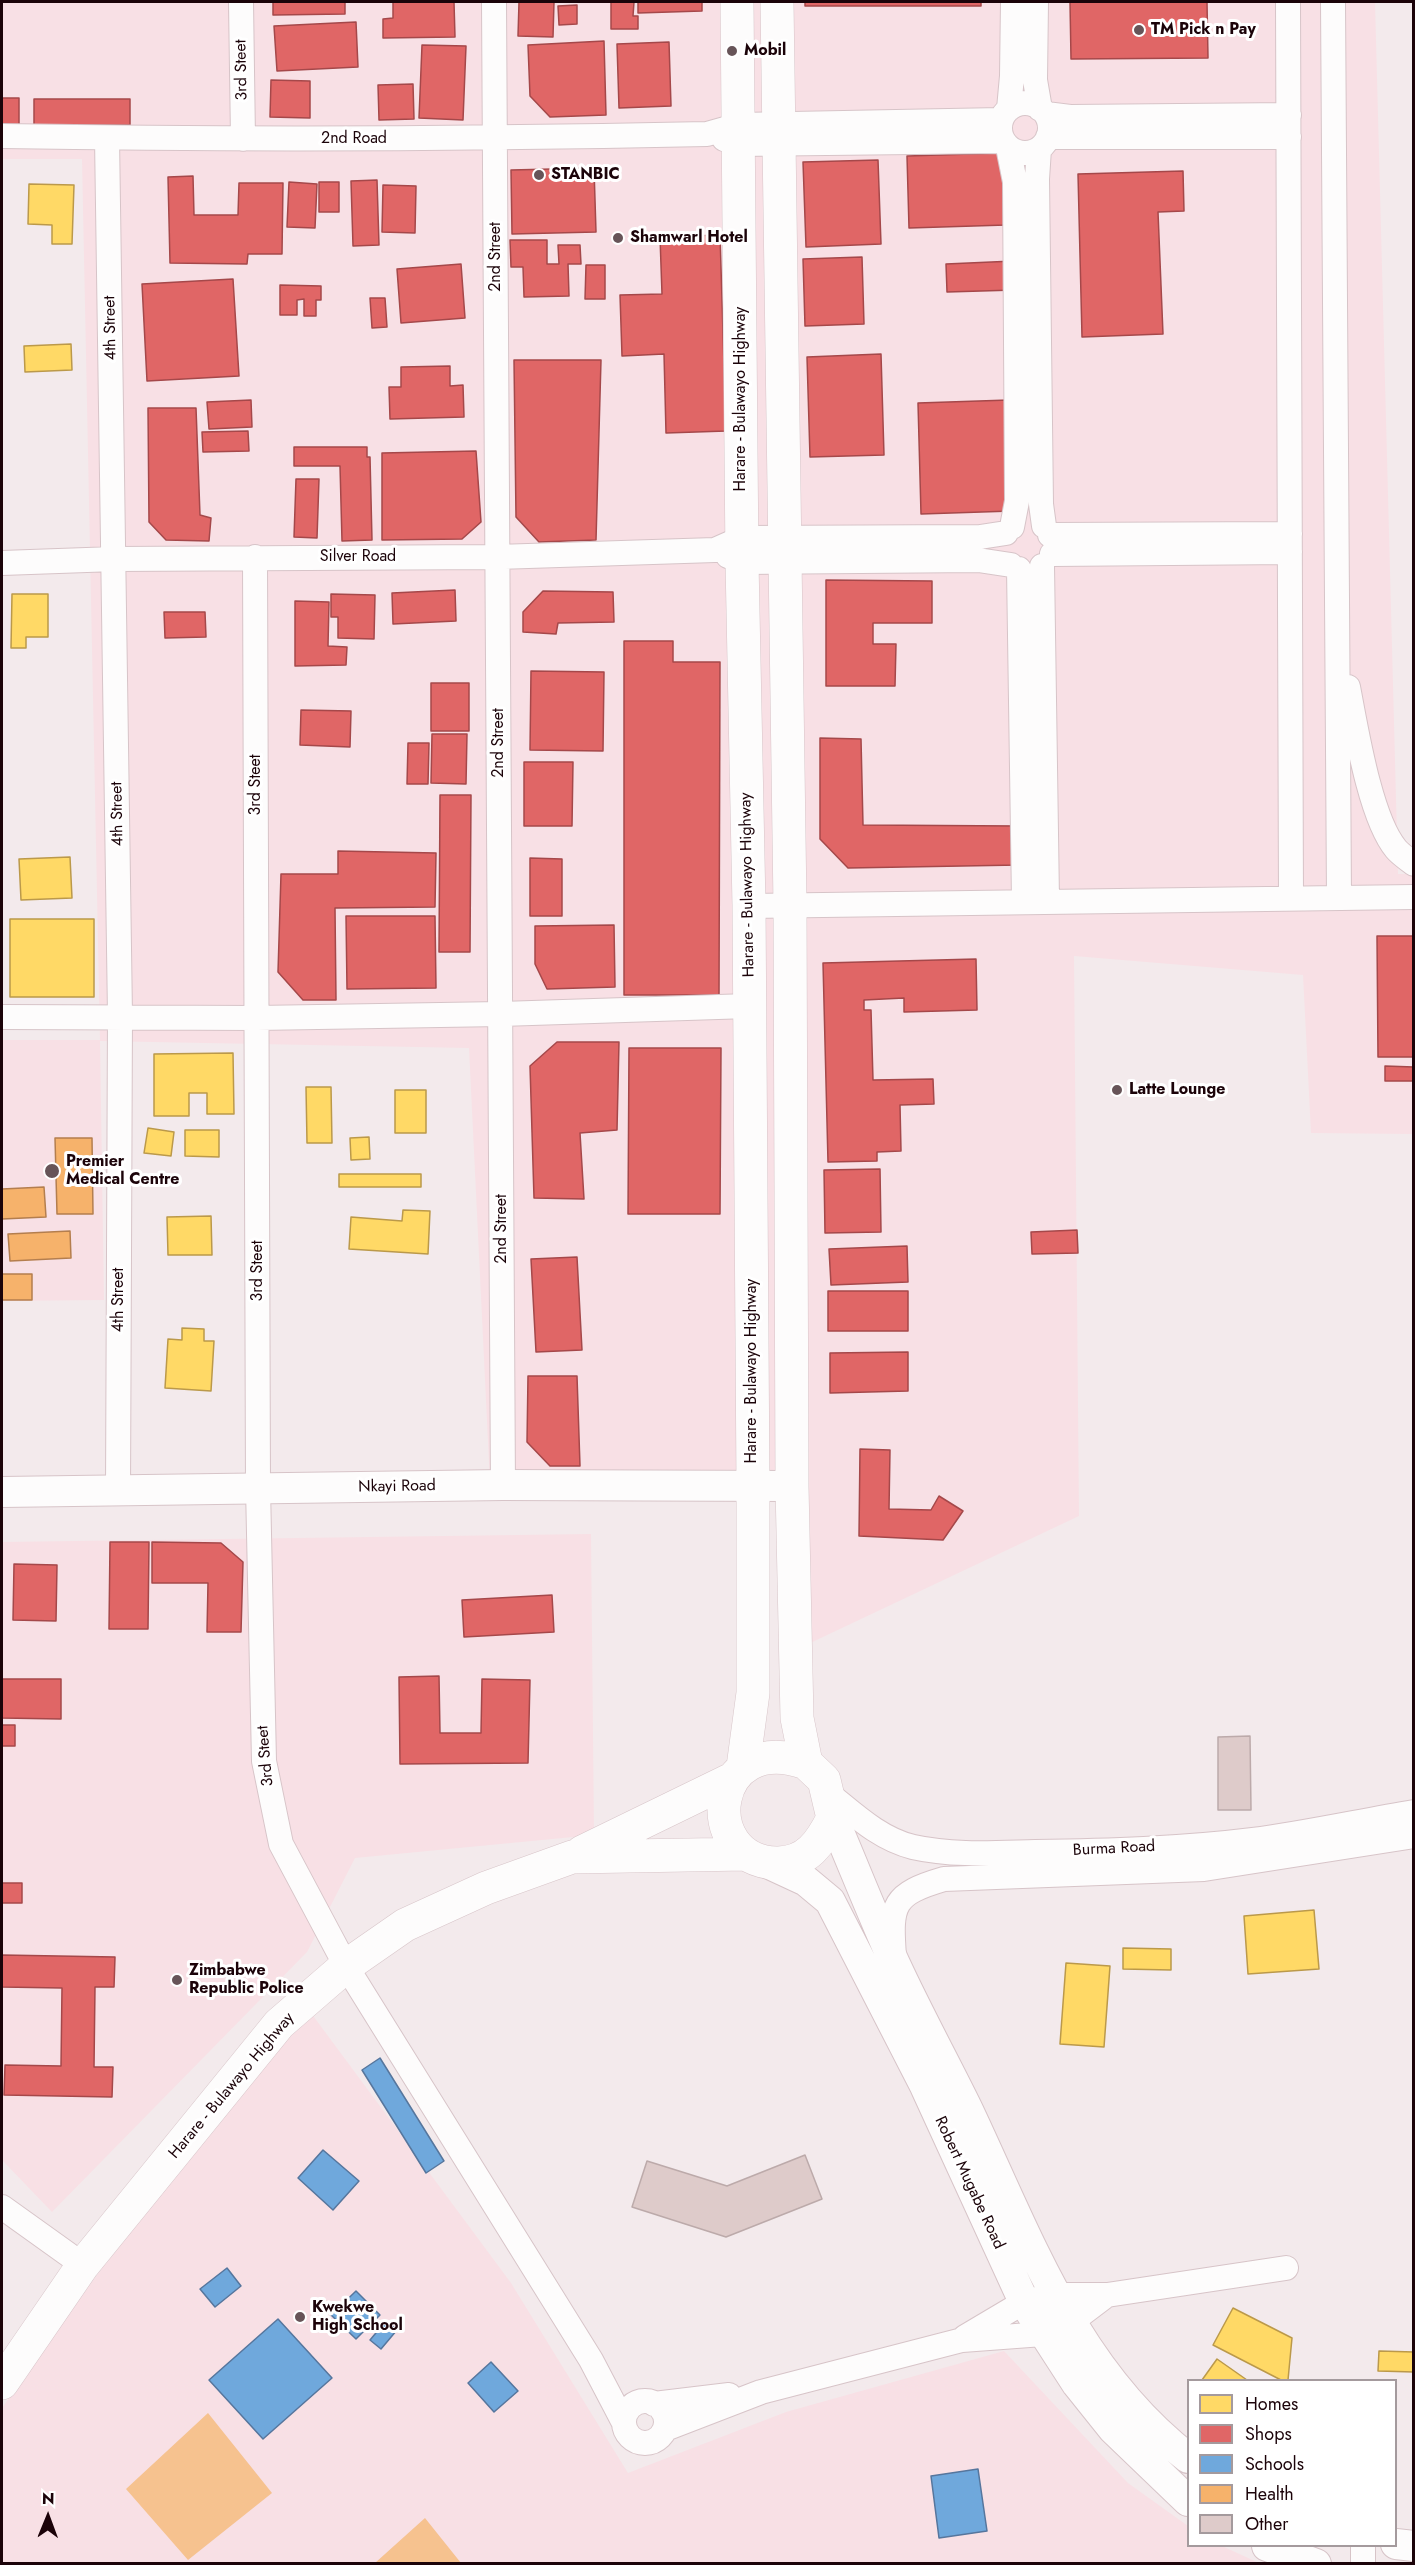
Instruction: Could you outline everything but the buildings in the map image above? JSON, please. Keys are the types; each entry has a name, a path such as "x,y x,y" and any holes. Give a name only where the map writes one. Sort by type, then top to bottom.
{"highway":[{"name":"Harare - Bulawayo Highway","path":"736,2 739,134 733,550 745,697 749,906 753,1693 738,1773 724,1798 724,1819 731,1839 755,1858"},
{"path":"777,2 790,905 792,1486 797,1718 806,1763"},
{"path":"745,697 786,696"},
{"path":"751,1286 791,1286"},
{"path":"752,1408 792,1407"},
{"path":"572,1857 738,1773 763,1757 785,1756 806,1763 824,1780 831,1806"},
{"name":"Harare - Bulawayo Highway","path":"2,2383 83,2265 279,2024 346,1966 405,1925 486,1888 572,1857 755,1858 787,1863 807,1856 822,1841 831,1806"}],"main road":[{"name":"Nkayi Road","path":"2,1492 503,1485 792,1486"},
{"name":"Robert Mugabe Road","path":"831,1806 895,1964 953,2079 1055,2295 1057,2328 1077,2384 1113,2429 1187,2500"},
{"name":"Robert Mugabe Road","path":"755,1858 806,1881 830,1901 925,2086 1024,2302 1057,2328 1135,2412 1187,2457"},
{"path":"1397,2544 1413,2546"},
{"path":"1270,2547 1316,2564"}],"street":[{"name":"3rd Steet","path":"241,2 243,139"},
{"name":"2nd Street","path":"494,2 503,1485"},
{"path":"1013,2 1012,76 1005,129 1015,193 1017,501 1003,550 1036,553"},
{"path":"1036,2 1035,80 1043,127 1037,179 1041,504 1036,553 1036,900"},
{"path":"1288,2 1291,898"},
{"path":"1333,2 1339,897"},
{"path":"1005,129 1025,103 1043,127"},
{"path":"1043,127 1289,126"},
{"path":"1005,129 1024,154 1043,127"},
{"name":"2nd Road","path":"2,136 243,139 495,138 1005,129"},
{"name":"4th Street","path":"107,138 120,1015 118,1490"},
{"path":"784,550 980,537 1009,530 1028,521 1036,553"},
{"path":"784,550 978,560 1036,553 1290,543"},
{"name":"Silver Road","path":"2,563 255,557 497,557 784,550"},
{"name":"3rd Steet","path":"255,557 258,1488 264,1761 270,1800 281,1844 346,1966 591,2360"},
{"path":"1337,635 1364,765 1381,820 1395,848 1413,864"},
{"path":"749,906 1036,900 1413,897"},
{"path":"2,1017 120,1015 257,1018 501,1014 749,1006"},
{"name":"Burma Road","path":"831,1806 891,1839 912,1846 966,1853 1064,1852 1215,1844 1413,1812"},
{"path":"895,1964 892,1930 899,1900 906,1892 944,1879 1204,1869 1413,1836"},
{"path":"2,2207 83,2265"},
{"path":"962,2340 1024,2302 1055,2295 1107,2295 1286,2268"},
{"path":"591,2360 627,2432 640,2442 655,2440 665,2429 761,2392 962,2340 1057,2328 1107,2295"},
{"path":"591,2360 646,2403 664,2414 665,2429"},
{"path":"624,2424 626,2415 646,2403 761,2392"},
{"path":"1363,2547 1363,2564"}],"shaded area":[{"path":"2,2 1375,2 1398,874 1414,874 1413,1134 1311,1133 1303,975 1074,956 1079,1516 806,1645 808,1472 490,1483 469,1048 100,1041 104,1300 2,1301 2,1040 100,1040 82,159 2,159"},
{"path":"591,1534 594,1835 355,1858 307,1952 52,2212 2,2160 2,1542"},
{"name":"Kwekwe High School","path":"311,2013 511,2283 628,2473 786,2412 1004,2351 1128,2483 1187,2525 1187,2547 1224,2547 1259,2563 2,2564 2,2408 94,2279 196,2146"},
{"path":"208,2413 272,2493 188,2560 126,2489"},
{"path":"425,2518 461,2563 375,2563"}],"place":[{"name":"TM Pick n Pay","path":"1139,30"},
{"name":"Mobil","path":"732,51"},
{"name":"STANBIC","path":"539,175"},
{"name":"Shamwarl Hotel","path":"618,238"},
{"name":"Latte Lounge","path":"1117,1090"},
{"name":"Premier Medical Centre","path":"52,1171"},
{"name":"Zimbabwe Republic Police","path":"177,1980"},
{"name":"Kwekwe High School","path":"300,2317"}]}
